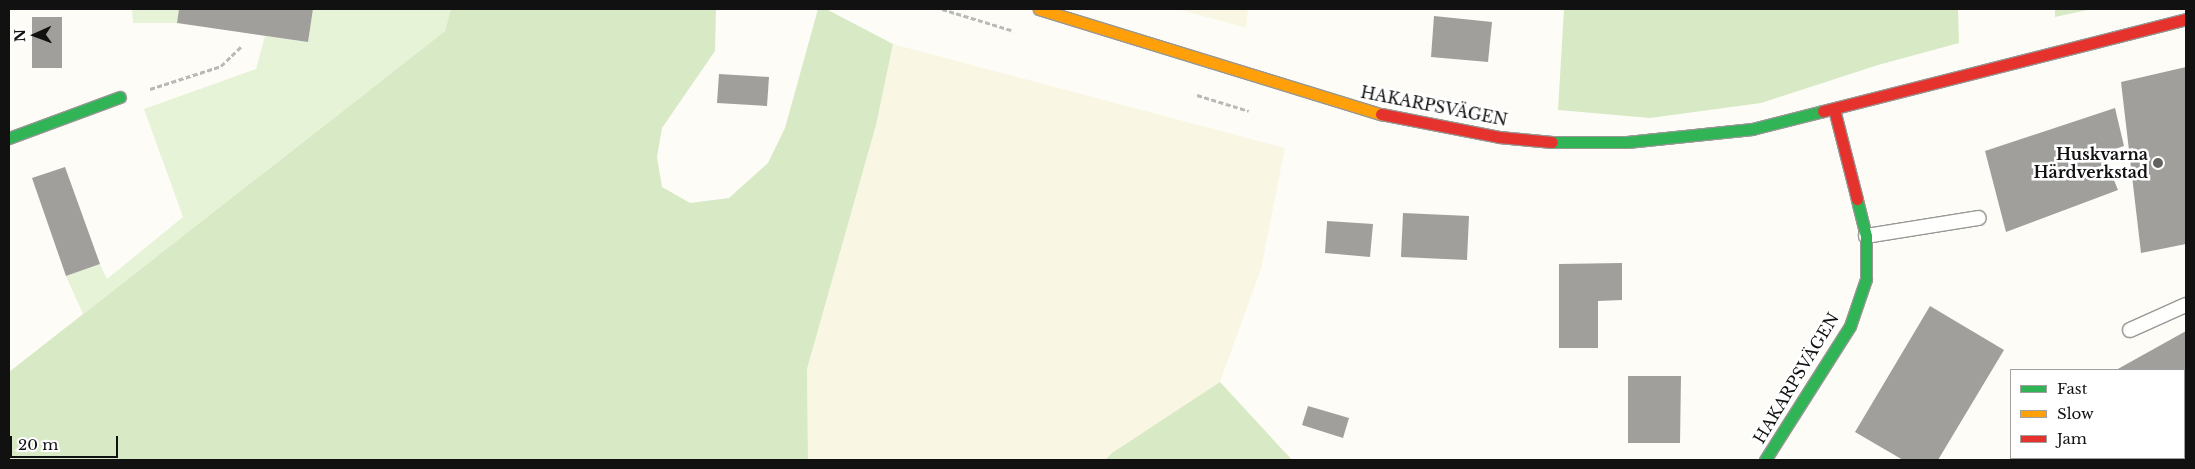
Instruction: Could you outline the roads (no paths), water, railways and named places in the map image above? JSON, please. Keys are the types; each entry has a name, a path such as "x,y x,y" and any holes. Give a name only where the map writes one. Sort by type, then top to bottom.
{"street":[{"name":"HAKARPSVÄGEN","path":"1039,9 1372,112 1499,137 1568,142 1627,142 1752,129 2186,20"},
{"path":"9,138 120,97"},
{"name":"HAKARPSVÄGEN","path":"1765,460 1850,326 1866,279 1866,236 1834,109"}],"lane":[{"path":"1866,236 1979,218"},
{"path":"2130,330 2186,305"}],"place":[{"name":"Huskvarna Härdverkstad","path":"2158,163"}]}
